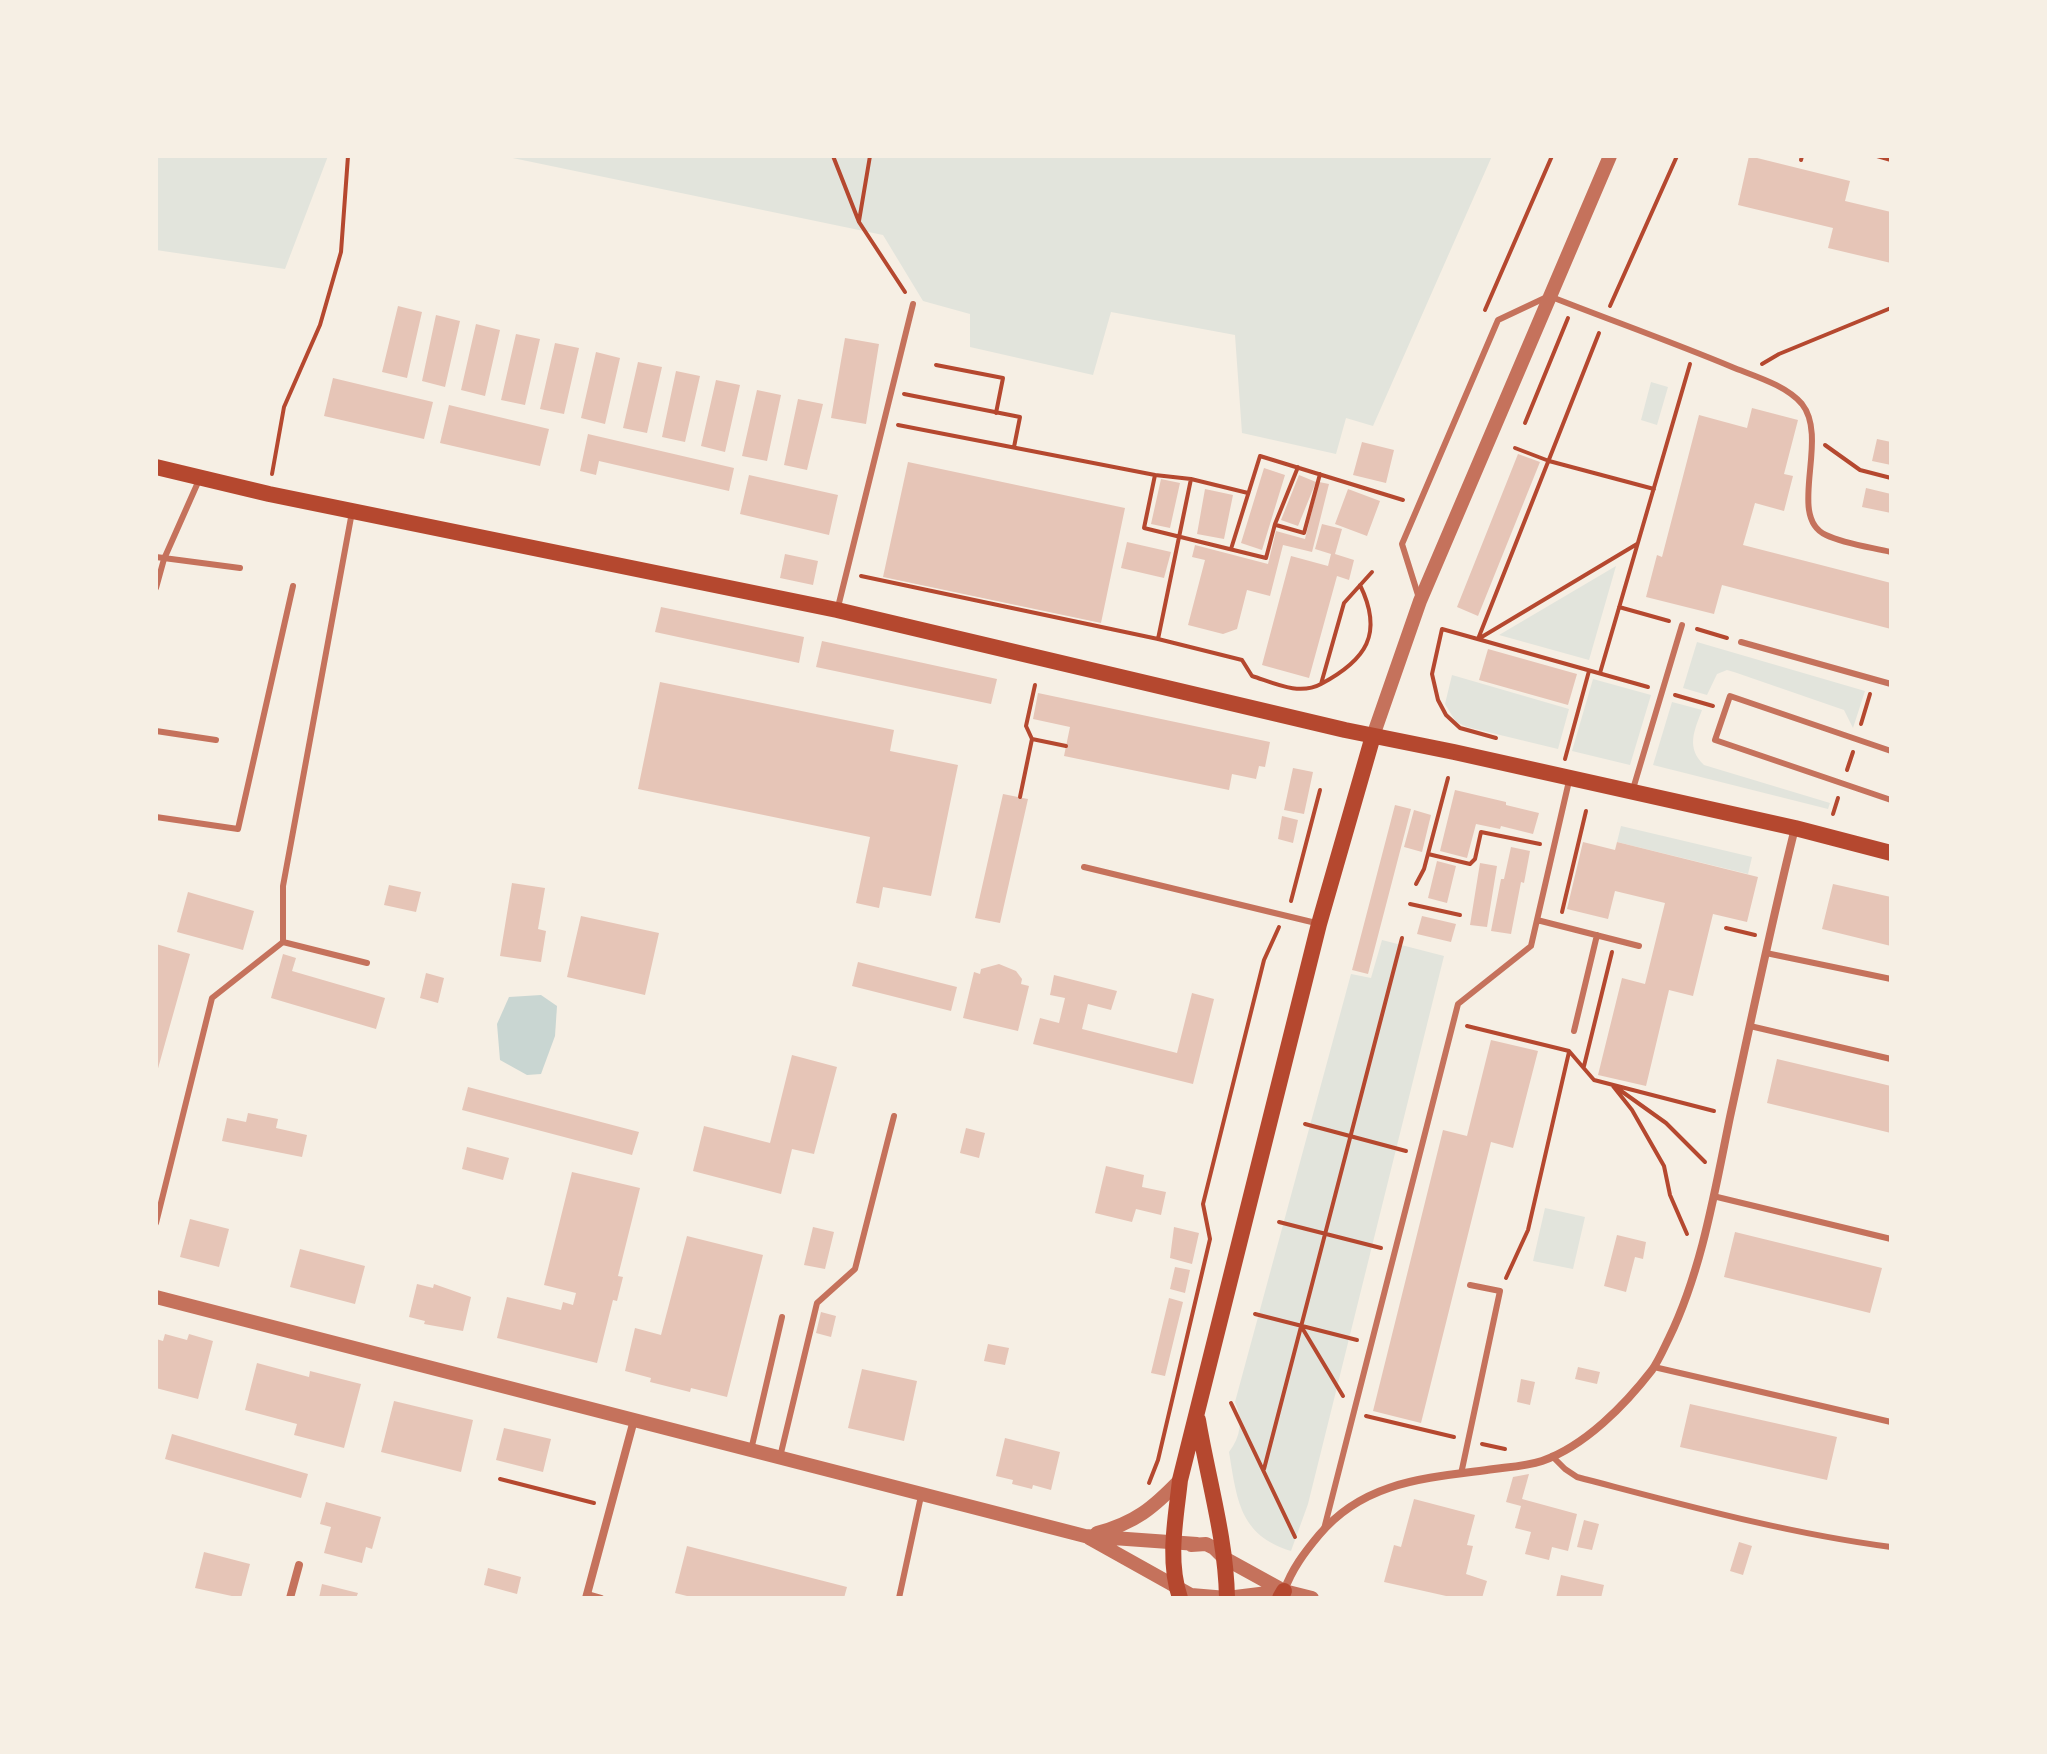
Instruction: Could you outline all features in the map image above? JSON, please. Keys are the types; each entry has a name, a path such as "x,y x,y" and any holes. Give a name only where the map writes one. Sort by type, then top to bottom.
{"main road":[{"path":"156,467 269,494 837,610 1373,736 1795,828 1891,853"},
{"path":"1179,1586 1174,1543 1180,1480 1319,924 1373,736"},
{"path":"1198,1415 1225,1566 1227,1598"}],"street":[{"path":"1373,736 1420,601 1610,156"},
{"path":"1282,1594 1290,1574 1324,1529 1340,1513 1371,1494 1397,1483 1517,1466 1552,1456 1579,1441 1613,1413 1654,1367 1678,1318 1713,1196 1795,828"},
{"path":"156,1297 1085,1536 1197,1544 1214,1548 1225,1566 1282,1594"},
{"path":"586,1596 634,1420"},
{"path":"1085,1536 1135,1520 1158,1503 1180,1480"},
{"path":"1085,1536 1203,1597 1282,1594 1312,1598"},
{"path":"1179,1586 1179,1554 1197,1544"},
{"path":"290,1598 299,1565"},
{"path":"1203,1597 1216,1592 1225,1566"}],"lane":[{"path":"1420,601 1402,544 1498,320 1549,296 1693,351 1788,392 1801,404 1810,419 1814,436 1807,510 1813,524 1824,535 1891,552"},
{"path":"837,610 913,304"},
{"path":"156,588 160,558 201,477"},
{"path":"283,942 283,886 352,511"},
{"path":"160,558 240,568"},
{"path":"156,817 238,829 293,586"},
{"path":"1632,793 1682,625"},
{"path":"1741,642 1891,684"},
{"path":"1891,751 1730,696 1715,740 1891,800"},
{"path":"156,731 216,740"},
{"path":"1324,1529 1458,1004 1531,946 1554,847 1565,778"},
{"path":"1084,867 1319,924"},
{"path":"1537,920 1639,946"},
{"path":"1574,1031 1597,935"},
{"path":"283,942 367,963"},
{"path":"156,1223 212,998 283,942"},
{"path":"1766,953 1891,979"},
{"path":"1750,1026 1891,1059"},
{"path":"780,1457 817,1303 855,1269 894,1116"},
{"path":"1713,1196 1891,1239"},
{"path":"1461,1474 1500,1291 1470,1285"},
{"path":"751,1450 782,1317"},
{"path":"1654,1367 1891,1422"},
{"path":"1552,1456 1577,1477 1759,1524 1835,1540 1891,1547"},
{"path":"899,1598 921,1494"},
{"path":"586,1596 601,1598"}],"path":[{"path":"269,494 284,407 320,325 341,252 349,156"},
{"path":"833,156 859,222 913,304"},
{"path":"859,222 870,156"},
{"path":"1478,639 1605,318 1677,156"},
{"path":"1877,156 1891,160"},
{"path":"1525,423 1572,305"},
{"path":"1747,373 1779,354 1891,308"},
{"path":"1442,629 1600,673 1693,351"},
{"path":"936,365 1003,378 996,413"},
{"path":"891,392 1020,417 1014,447"},
{"path":"884,423 1155,475 1191,479 1248,493"},
{"path":"1814,436 1860,470 1891,478"},
{"path":"1515,448 1549,461 1654,489"},
{"path":"1231,549 1260,456 1403,500"},
{"path":"1155,475 1144,528 1266,558 1275,524 1298,467"},
{"path":"1275,524 1304,533 1320,474"},
{"path":"1158,639 1191,479"},
{"path":"1478,639 1637,544"},
{"path":"1321,684 1344,603 1372,572"},
{"path":"846,573 1158,639 1242,660 1252,676 1301,690 1311,689 1353,665 1365,648 1371,616 1360,585"},
{"path":"1565,778 1590,670"},
{"path":"1020,797 1032,739 1026,726 1035,685"},
{"path":"1032,739 1066,746"},
{"path":"1416,884 1424,869 1448,778"},
{"path":"1145,1490 1158,1460 1210,1239 1203,1204 1264,960 1295,892 1320,790"},
{"path":"1559,926 1586,811"},
{"path":"1428,854 1470,864 1475,859 1481,832 1554,847"},
{"path":"1410,904 1460,915"},
{"path":"1726,928 1769,938"},
{"path":"1264,1469 1402,938"},
{"path":"1584,1066 1615,940"},
{"path":"1453,1023 1569,1051 1594,1080 1731,1115"},
{"path":"1500,1291 1528,1230 1574,1031"},
{"path":"1612,1084 1666,1123 1718,1175"},
{"path":"1612,1084 1632,1110 1664,1166 1670,1195 1697,1257"},
{"path":"1305,1124 1420,1155"},
{"path":"1279,1222 1394,1252"},
{"path":"1255,1314 1371,1344"},
{"path":"1301,1326 1353,1414 1507,1450"},
{"path":"1231,1403 1303,1554"},
{"path":"500,1479 610,1507"}],"shaded area":[{"path":"156,156 328,156 285,269 156,250"},
{"path":"503,156 1492,156 1373,426 1346,418 1336,454 1242,433 1235,335 1111,312 1093,375 970,347 970,314 923,301 883,235"},
{"path":"1651,382 1668,387 1657,425 1641,420"},
{"path":"1616,566 1589,660 1499,635"},
{"path":"1697,642 1865,691 1853,728 1844,710 1727,670 1717,674 1707,695 1683,688"},
{"path":"1452,675 1569,709 1558,749 1456,722 1445,704"},
{"path":"1593,679 1651,695 1630,765 1572,751"},
{"path":"1672,702 1702,710 1694,732 1693,746 1704,765 1830,803 1828,809 1653,765"},
{"path":"1621,826 1752,857 1748,874 1617,842"},
{"path":"1382,940 1444,956 1308,1504 1291,1551 1260,1535 1238,1500 1229,1452 1240,1428 1235,1402 1351,974 1371,978"},
{"path":"541,995 557,1006 555,1036 541,1074 527,1075 500,1060 497,1024 509,997"},
{"path":"1545,1208 1585,1217 1573,1269 1533,1261"}],"building":[{"path":"1749,156 1850,181 1845,201 1891,212 1891,263 1828,248 1833,228 1738,205"},
{"path":"398,306 422,312 407,378 382,372"},
{"path":"436,315 460,321 445,387 422,381"},
{"path":"476,324 500,330 485,396 461,390"},
{"path":"516,334 540,339 525,405 501,400"},
{"path":"845,338 879,344 866,424 831,418"},
{"path":"555,343 579,348 564,414 540,409"},
{"path":"596,352 620,358 605,424 581,418"},
{"path":"638,362 662,367 647,433 623,428"},
{"path":"676,371 700,376 685,442 662,437"},
{"path":"333,378 433,402 424,439 324,416"},
{"path":"716,380 740,385 725,452 701,446"},
{"path":"757,390 781,395 767,461 742,456"},
{"path":"798,399 823,404 807,470 784,465"},
{"path":"449,405 549,429 540,466 440,443"},
{"path":"1752,408 1798,420 1784,474 1793,476 1784,511 1755,503 1743,545 1891,583 1891,629 1722,585 1714,614 1646,597 1657,555 1662,557 1699,415 1747,428"},
{"path":"588,434 734,468 729,491 599,461 596,475 580,471"},
{"path":"1877,439 1891,442 1891,465 1872,461"},
{"path":"1362,442 1394,450 1386,483 1353,475"},
{"path":"1518,454 1540,462 1478,616 1457,607"},
{"path":"908,462 1125,508 1101,623 883,577"},
{"path":"1264,468 1285,475 1262,550 1241,543"},
{"path":"749,475 838,495 829,535 740,514"},
{"path":"1299,475 1316,482 1298,526 1281,520"},
{"path":"1161,479 1180,483 1170,528 1151,524"},
{"path":"1319,482 1329,484 1312,552 1283,545 1270,596 1247,590 1237,629 1223,634 1188,625 1205,560 1192,557 1195,545 1268,564 1276,531 1305,539"},
{"path":"1866,488 1891,494 1891,513 1862,507"},
{"path":"1205,489 1233,495 1224,539 1197,534"},
{"path":"1348,489 1380,501 1367,536 1335,524"},
{"path":"1322,524 1342,529 1335,554 1354,560 1349,580 1337,576 1309,678 1262,665 1291,556 1328,566 1331,554 1315,549"},
{"path":"1127,542 1171,552 1164,578 1121,568"},
{"path":"785,554 818,561 813,585 780,578"},
{"path":"661,607 804,637 799,663 655,632"},
{"path":"822,641 997,679 991,704 816,667"},
{"path":"1488,649 1577,674 1568,705 1479,680"},
{"path":"660,682 894,730 890,751 958,765 931,896 883,887 879,908 856,903 870,837 638,789"},
{"path":"1038,693 1270,742 1265,767 1259,766 1256,779 1232,774 1229,790 1064,756 1070,727 1033,719"},
{"path":"1293,768 1313,772 1304,814 1284,810"},
{"path":"1455,790 1539,813 1533,834 1476,824 1467,858 1440,851"},
{"path":"1003,794 1028,799 1000,923 975,918"},
{"path":"1395,805 1411,809 1368,974 1352,970"},
{"path":"1414,810 1431,815 1422,852 1404,847"},
{"path":"1282,816 1298,820 1293,843 1278,839"},
{"path":"1583,842 1615,850 1617,842 1758,877 1747,922 1713,914 1693,996 1669,990 1646,1086 1598,1075 1622,978 1645,984 1665,903 1615,891 1608,919 1567,909"},
{"path":"1511,847 1530,851 1511,934 1491,931"},
{"path":"1437,861 1456,866 1447,903 1428,898"},
{"path":"1480,863 1497,866 1487,927 1470,925"},
{"path":"512,883 545,888 538,929 546,931 541,962 500,956"},
{"path":"1833,884 1891,897 1891,946 1822,929"},
{"path":"389,885 421,892 416,912 384,905"},
{"path":"188,892 254,911 243,950 177,932"},
{"path":"581,916 659,933 645,995 567,977"},
{"path":"1422,916 1456,924 1451,942 1417,934"},
{"path":"156,944 190,954 157,1072 156,1072"},
{"path":"283,954 296,958 292,971 385,998 376,1029 271,998"},
{"path":"858,962 957,987 951,1011 852,986"},
{"path":"999,964 1016,971 1022,979 1021,984 1029,986 1018,1031 963,1018 974,972 980,974 981,969"},
{"path":"426,973 444,978 438,1003 420,998"},
{"path":"1054,975 1117,991 1111,1010 1088,1004 1082,1029 1177,1053 1192,993 1214,999 1193,1084 1033,1044 1040,1018 1059,1023 1065,998 1050,995"},
{"path":"1491,1040 1538,1051 1513,1148 1491,1142 1421,1423 1373,1411 1443,1130 1467,1136"},
{"path":"792,1055 837,1067 814,1154 792,1149 781,1194 693,1171 704,1126 770,1143"},
{"path":"1777,1059 1891,1086 1891,1133 1767,1103"},
{"path":"468,1087 639,1132 632,1155 462,1110"},
{"path":"248,1113 278,1119 276,1128 307,1135 302,1157 222,1141 227,1118 246,1122"},
{"path":"966,1128 985,1133 979,1158 960,1153"},
{"path":"467,1147 509,1158 503,1180 462,1169"},
{"path":"1106,1166 1144,1175 1142,1187 1166,1192 1161,1215 1136,1209 1132,1222 1095,1213"},
{"path":"572,1172 640,1188 618,1276 623,1277 617,1301 613,1300 597,1363 497,1338 507,1297 561,1310 563,1302 573,1305 576,1293 544,1285"},
{"path":"190,1219 229,1229 219,1267 180,1257"},
{"path":"813,1227 834,1232 825,1269 804,1265"},
{"path":"1174,1227 1199,1233 1192,1264 1170,1258"},
{"path":"1735,1232 1882,1268 1870,1313 1724,1277"},
{"path":"1617,1235 1646,1242 1643,1259 1635,1257 1626,1292 1604,1286"},
{"path":"687,1236 763,1255 727,1397 650,1382 651,1378 625,1371 635,1328 661,1335"},
{"path":"300,1249 365,1266 355,1304 290,1287"},
{"path":"1175,1267 1190,1270 1185,1293 1170,1289"},
{"path":"417,1284 433,1288 434,1284 471,1297 463,1331 424,1324 425,1321 409,1317"},
{"path":"1169,1298 1183,1302 1165,1376 1151,1373"},
{"path":"821,1312 836,1316 831,1337 816,1333"},
{"path":"165,1334 187,1340 189,1334 213,1341 198,1399 156,1388 156,1339 163,1341"},
{"path":"988,1344 1009,1348 1005,1365 984,1361"},
{"path":"257,1363 309,1377 310,1371 361,1384 344,1448 294,1435 297,1424 245,1410"},
{"path":"1578,1367 1600,1372 1597,1384 1575,1379"},
{"path":"862,1369 917,1381 904,1441 848,1428"},
{"path":"1521,1379 1535,1382 1530,1405 1517,1402"},
{"path":"394,1401 473,1420 461,1472 381,1452"},
{"path":"1690,1404 1837,1437 1827,1480 1680,1447"},
{"path":"504,1428 551,1439 543,1472 496,1460"},
{"path":"172,1434 308,1474 301,1498 165,1459"},
{"path":"1005,1438 1060,1452 1051,1490 1012,1484 1013,1480 996,1476"},
{"path":"1529,1474 1522,1499 1577,1514 1568,1551 1552,1547 1549,1560 1525,1554 1531,1532 1515,1528 1521,1506 1506,1502 1513,1477"},
{"path":"1414,1499 1475,1515 1467,1545 1473,1546 1466,1574 1487,1581 1482,1598 1455,1598 1384,1582 1394,1545 1401,1547"},
{"path":"326,1502 381,1517 372,1549 366,1547 362,1563 324,1553 331,1527 320,1524"},
{"path":"1584,1520 1599,1524 1592,1550 1577,1547"},
{"path":"1739,1542 1752,1546 1743,1575 1730,1571"},
{"path":"687,1546 847,1587 844,1598 695,1598 675,1593"},
{"path":"204,1552 250,1564 241,1598 195,1588"},
{"path":"488,1568 521,1577 517,1594 484,1585"},
{"path":"1561,1575 1604,1585 1601,1598 1556,1598"},
{"path":"322,1584 358,1593 356,1598 319,1598"}]}
